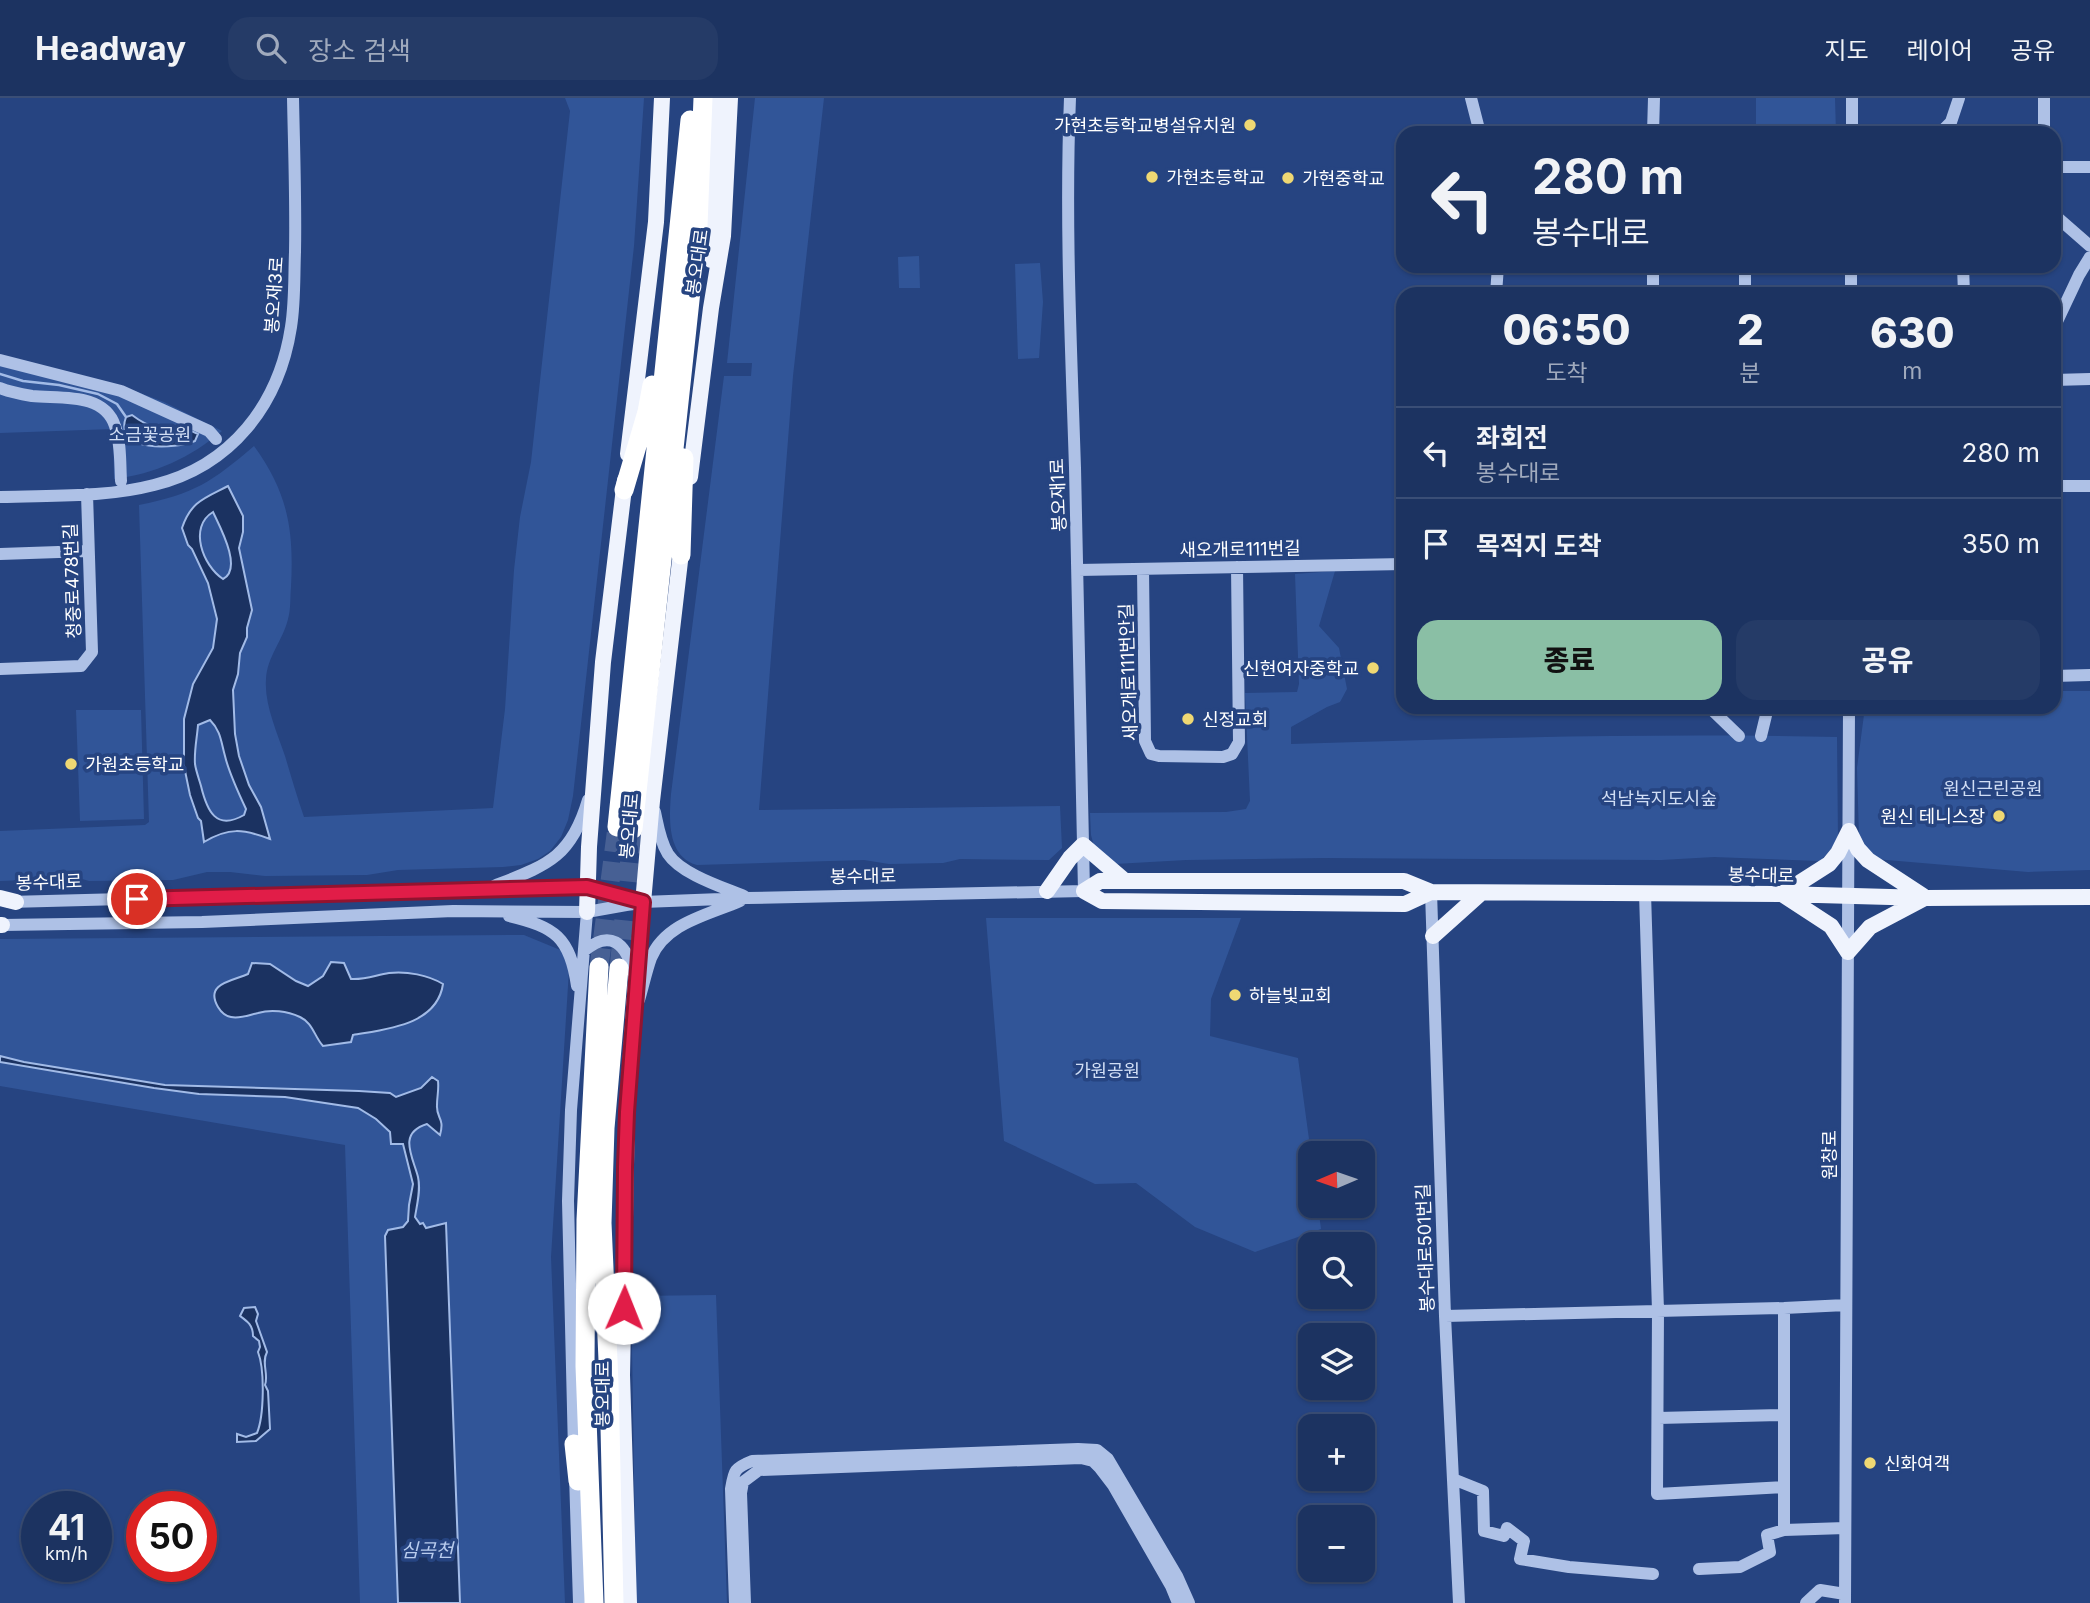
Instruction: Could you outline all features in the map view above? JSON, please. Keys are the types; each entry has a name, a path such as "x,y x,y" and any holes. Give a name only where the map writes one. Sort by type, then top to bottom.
{"highway":[{"name":"봉오대로","path":"692,98 625,828 698,226 703,98"},
{"path":"681,555 687,377 698,226"},
{"path":"624,490 647,412 678,243"},
{"name":"봉오대로","path":"592,1603 585,1366 586,1220 609,968 602,1223 616,1603"},
{"path":"616,1603 623,1439"},
{"path":"574,1444 592,1603"}],"main road":[{"name":"봉오대로","path":"587,912 589,848 603,663 656,222 663,98"},
{"path":"711,308 716,98"},
{"name":"봉오대로","path":"629,1603 623,1439 625,1167 636,982 652,801 711,308 723,236 730,98"},
{"path":"1849,831 1858,849 1868,860 1926,898 1870,927 1848,952 1830,926 1782,894 1829,864 1849,831"},
{"path":"1047,891 1070,858 1083,845 1125,881"},
{"name":"봉수대로","path":"1431,892 1405,904 1102,901 1084,891 1100,881 1404,881 1431,892 1782,894 1926,898 2090,897"},
{"path":"1433,936 1481,893"}],"street":[{"name":"봉오재3로","path":"0,496 121,492 157,484 195,470 219,456 257,416 283,361 292,313 295,228 293,98"},
{"name":"봉오재1로","path":"1070,98 1067,162 1084,891"},
{"path":"1471,98 1478,126"},
{"path":"1653,126 1654,98"},
{"path":"1852,98 1852,126"},
{"path":"1947,126 1951,122 1959,98"},
{"path":"2044,98 2044,126"},
{"path":"2061,167 2090,167"},
{"path":"2061,221 2090,247"},
{"path":"2061,313 2090,257"},
{"path":"6,362 44,378 59,397"},
{"path":"6,362 121,391 209,431 216,439"},
{"path":"2061,380 2090,379"},
{"path":"0,388 34,396 73,397 93,403 108,412 115,425 121,481"},
{"path":"2061,486 2090,486"},
{"name":"청중로478번길","path":"0,669 81,666 92,652 87,494"},
{"path":"0,554 88,551"},
{"name":"새오개로111번길","path":"1078,570 1396,564"},
{"name":"새오개로111번안길","path":"1143,569 1147,747 1151,754 1159,756 1223,757 1232,754 1239,742 1237,567"},
{"path":"2061,676 2090,675"},
{"path":"1716,714 1739,736"},
{"path":"1761,736 1766,714"},
{"name":"원창로","path":"1847,1600 1845,1528 1849,714"},
{"path":"487,889 548,863 564,850 582,821 596,772"},
{"path":"652,801 661,839 676,863 747,898"},
{"name":"봉수대로","path":"5,901 587,887 643,902"},
{"name":"봉수대로","path":"1,925 202,922 453,911 587,912 643,902 1084,891"},
{"name":"봉수대로501번길","path":"1431,892 1445,1316 1459,1603"},
{"path":"1645,893 1658,1311 1657,1494 1783,1487"},
{"path":"634,1014 651,959 660,942 681,925 747,898"},
{"path":"488,911 528,921 552,931 561,939 570,954 575,971 580,1006"},
{"name":"봉오대로","path":"579,1603 568,1201 571,1110 587,912"},
{"path":"584,950 599,941 610,940 617,943 625,948 630,957 636,982"},
{"path":"1445,1316 1846,1305"},
{"path":"1784,1308 1784,1530"},
{"path":"1658,1418 1784,1415"},
{"path":"735,1603 731,1489 733,1473 739,1466 752,1461 1078,1449 1097,1450 1108,1459 1177,1576 1189,1603"},
{"path":"745,1603 741,1493 743,1482 759,1470 1081,1458 1093,1461 1113,1485 1178,1603"},
{"path":"1453,1479 1483,1491 1484,1531 1504,1536 1507,1528 1524,1541 1520,1559 1569,1567 1653,1574"},
{"path":"1699,1569 1740,1567 1770,1552 1767,1535 1784,1530 1845,1528"},
{"path":"1806,1603 1820,1590 1847,1600"}],"green space":[{"path":"565,98 644,98 634,246 573,796 561,837 550,851 538,859 503,867 398,870 367,875 265,876 207,872 173,880 89,881 79,878 0,881 0,831 145,825 149,822 139,505 174,496 201,485 254,446 275,480 290,530 290,611 286,627 269,663 266,689 272,718 304,817 493,808 505,709 514,570 520,517 531,462 570,111"},
{"path":"755,98 824,98 793,376 759,810 1060,806 1062,848 1049,860 960,859 943,863 889,864 864,860 697,865 687,861 675,846 670,825 671,794 724,376 751,376 752,363 727,363"},
{"path":"1756,98 1835,98 1836,126 1756,126"},
{"path":"919,256 920,288 899,288 898,257"},
{"path":"1040,263 1043,302 1039,358 1018,359 1015,264"},
{"name":"소금꽃공원","path":"0,357 127,388 164,402 222,431 185,457 158,469 114,479 113,429 0,433"},
{"name":"석남녹지도시숲","path":"1335,571 1319,626 1339,648 1347,689 1340,702 1291,727 1291,744 1632,736 1837,737 1838,842 1820,861 1714,857 1661,860 1324,858 1115,864 1095,850 1090,813 1226,812 1246,809 1250,801 1245,693 1297,692 1299,684 1295,574"},
{"name":"원신근린공원","path":"2061,691 2090,691 2090,870 2028,872 1875,859 1859,838 1857,768 1864,714 2061,714"},
{"path":"76,710 141,710 144,819 80,821"},
{"name":"가원공원","path":"986,918 1241,918 1211,999 1210,1036 1298,1058 1309,1141 1298,1141 1298,1218 1320,1218 1321,1229 1298,1232 1298,1237 1255,1252 1195,1227 1136,1183 1095,1184 1004,1141"},
{"path":"524,935 570,954 551,1257 565,1603 360,1603 345,1145 0,1086 0,939"},
{"path":"716,1295 727,1603 636,1603 632,1346 635,1296"}],"water":[{"path":"132,415 156,427 183,427 198,434 195,441 174,446 148,446 137,443 124,429 126,417"},
{"path":"228,486 243,516 239,548 252,610 233,690 235,734 239,756 249,785 261,807 270,839 236,831 204,842 201,821 190,795 184,766 184,719 193,684 213,648 217,619 208,583 182,528 194,506","holes":["213,512 225,537 230,557 229,574 223,579 209,565 201,546 201,527","210,720 219,733 229,769 246,809 244,815 226,821 214,816 206,803 195,764 198,725"]},
{"path":"331,962 344,963 351,979 403,973 417,974 443,984 439,998 421,1017 395,1027 353,1035 351,1042 323,1046 311,1026 300,1017 274,1011 231,1017 222,1012 215,999 217,988 248,974 252,963 270,964 308,986 323,976"},
{"name":"심곡천","path":"0,1056 165,1085 359,1091 390,1093 396,1097 421,1088 432,1077 438,1081 437,1110 442,1125 440,1135 427,1124 412,1133 409,1146 419,1182 415,1217 426,1228 446,1223 460,1603 398,1603 385,1236 388,1230 403,1227 408,1221 413,1184 403,1144 391,1144 390,1132 358,1108 285,1097 199,1094 154,1088 0,1062"},
{"path":"255,1307 258,1314 256,1321 267,1352 265,1385 268,1391 270,1429 256,1441 237,1442 237,1434 246,1437 257,1433 261,1416 263,1381 259,1341 253,1336 249,1324 240,1316 244,1308"}],"waterway":[{"path":"0,374 23,381 59,385 98,394 117,404 126,417"}],"tunnel":[{"path":"599,967 617,827"},
{"path":"619,968 633,829"}],"place":[{"name":"가현초등학교병설유치원","path":"1250,125"},
{"name":"가현초등학교","path":"1152,177"},
{"name":"가현중학교","path":"1288,178"},
{"name":"신현여자중학교","path":"1373,668"},
{"name":"신정교회","path":"1188,719"},
{"name":"가원초등학교","path":"71,764"},
{"name":"원신 테니스장","path":"1999,816"},
{"name":"하늘빛교회","path":"1235,995"},
{"name":"신화여객","path":"1870,1463"}],"route":[{"path":"137,899 587,887 643,902 627,1112 624,1308"}]}
